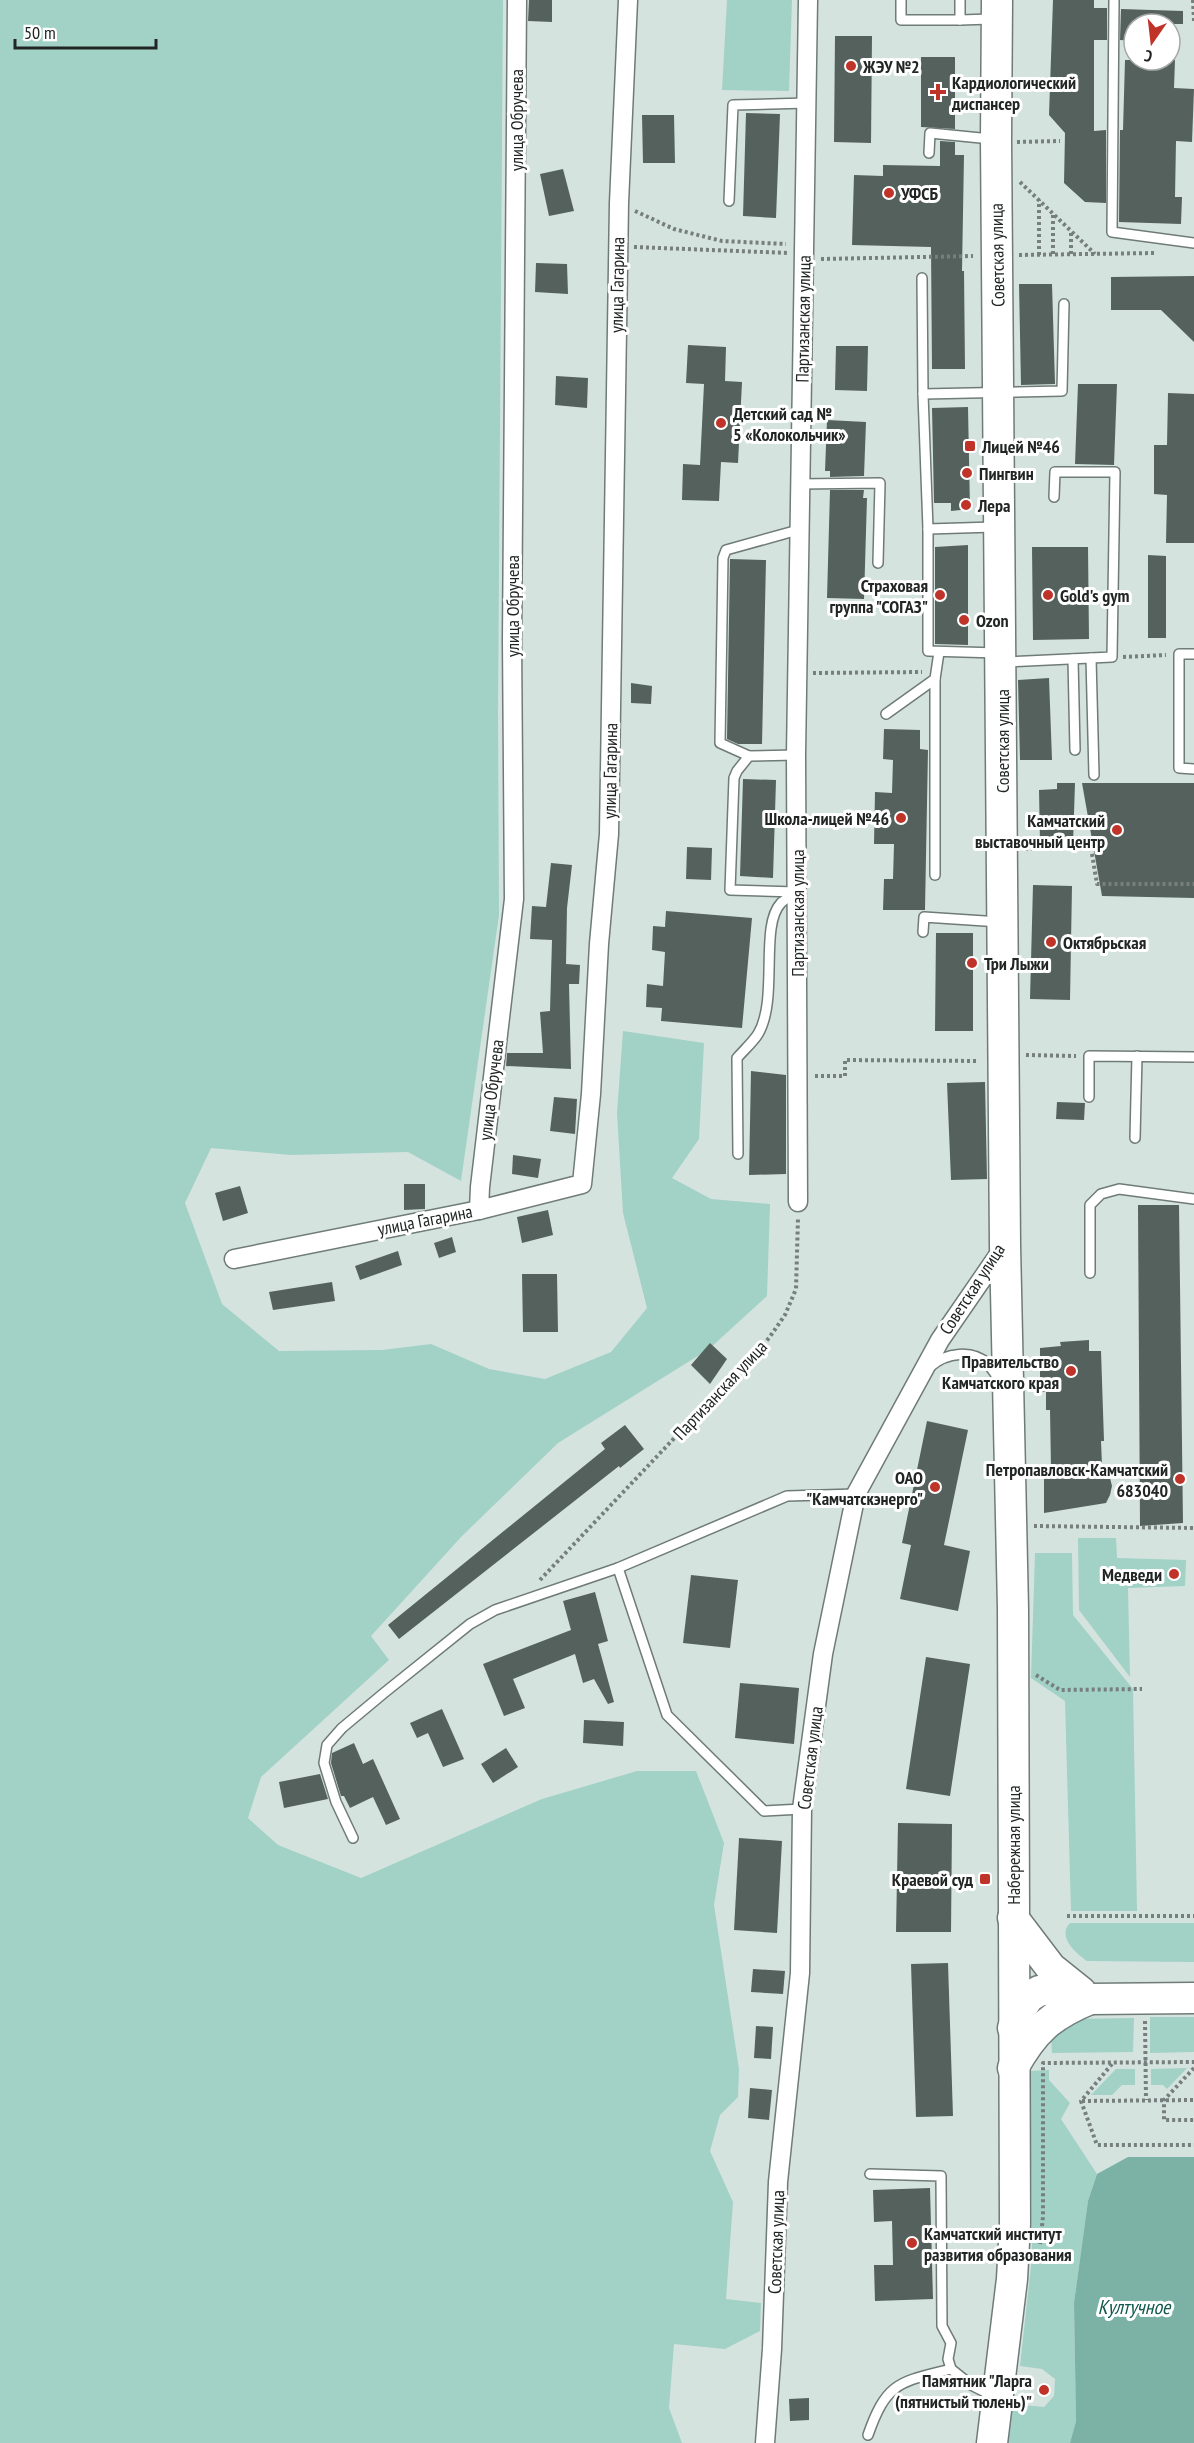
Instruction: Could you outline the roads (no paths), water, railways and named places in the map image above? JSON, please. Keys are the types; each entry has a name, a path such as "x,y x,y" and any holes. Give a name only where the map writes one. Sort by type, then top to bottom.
{"main road":[{"name":"Советская улица","path":"997,10 1002,141 999,393 1005,1245"},
{"name":"Набережная улица","path":"992,2443 1012,2279 1015,2224 1013,1609 1005,1245"},
{"path":"1013,1918 1051,1968 1090,1999"},
{"path":"1013,2029 1029,1997 1040,1991 1058,1988 1090,1999 1194,1998"},
{"path":"1013,2068 1025,2049 1046,2024 1063,2010 1090,1999"}],"street":[{"name":"улица Обручева","path":"479,1210 514,898 512,628 517,0"},
{"name":"улица Гагарина","path":"234,1259 479,1210 582,1184 591,1094 599,944 609,834 619,203 628,0"},
{"name":"Партизанская улица","path":"798,1203 796,755 801,253 807,103 808,0"},
{"name":"Советская улица","path":"765,2443 772,2349 778,2182 800,1973 802,1809 823,1654 856,1494 940,1340 1005,1245"}],"lane":[{"path":"901,0 901,20 960,20 997,10"},
{"path":"960,0 960,20"},
{"path":"1114,0 1112,231 1194,243"},
{"path":"729,201 734,105 807,103"},
{"path":"929,153 930,133 1002,141"},
{"path":"922,278 928,529 928,651 1001,658 1112,657 1115,472 1054,472 1054,497"},
{"path":"923,394 1062,391 1064,304"},
{"path":"799,484 880,483 878,563"},
{"path":"928,529 1000,527"},
{"path":"796,755 749,756 720,743 723,558 726,550 732,547 798,531"},
{"path":"935,875 936,676 939,652"},
{"path":"1194,654 1179,654 1179,768 1194,769"},
{"path":"1091,658 1094,775"},
{"path":"1073,659 1075,750"},
{"path":"886,714 936,676"},
{"path":"749,756 734,778 730,890 796,892"},
{"path":"738,1154 737,1058 758,1034 765,1018 771,987 771,934 775,913 781,903 796,892"},
{"path":"923,933 924,918 1003,922"},
{"path":"1089,1097 1089,1056 1194,1057"},
{"path":"1135,1138 1137,1056"},
{"path":"1090,1273 1090,1205 1101,1194 1119,1189 1194,1199"},
{"path":"922,1373 940,1358 958,1354 976,1357 987,1363 1008,1391"},
{"path":"353,1838 336,1802 324,1763 327,1746 342,1728 446,1641 470,1624 504,1607 618,1568 787,1496 856,1494"},
{"path":"618,1568 667,1715 764,1811 802,1809"},
{"path":"870,2174 941,2176 942,2326 951,2343 948,2359 951,2369 971,2385 998,2398"},
{"path":"868,2435 876,2410 895,2386 951,2369"}],"water":[{"name":"Култучное","path":"1128,2157 1194,2157 1194,2443 1070,2443 1076,2421 1074,2303 1088,2201 1097,2174"}],"place":[{"name":"ЖЭУ №2","path":"851,66"},
{"name":"Кардиологический диспансер","path":"938,92"},
{"name":"УФСБ","path":"889,193"},
{"name":"Детский сад № 5 «Колокольчик»","path":"721,423"},
{"name":"Лицей №46","path":"970,446"},
{"name":"Пингвин","path":"967,473"},
{"name":"Лера","path":"966,505"},
{"name":"Страховая группа \"СОГАЗ\"","path":"940,595"},
{"name":"Gold's gym","path":"1048,595"},
{"name":"Ozon","path":"964,620"},
{"name":"Школа-лицей №46","path":"901,818"},
{"name":"Камчатский выставочный центр","path":"1117,830"},
{"name":"Октябрьская","path":"1051,942"},
{"name":"Три Лыжи","path":"972,963"},
{"name":"Правительство Камчатского края","path":"1071,1371"},
{"name":"Петропавловск-Камчатский 683040","path":"1180,1479"},
{"name":"ОАО \"Камчатскэнерго\"","path":"935,1487"},
{"name":"Медведи","path":"1174,1574"},
{"name":"Краевой суд","path":"985,1879"},
{"name":"Камчатский институт развития образования","path":"912,2243"},
{"name":"Памятник \"Ларга (пятнистый тюлень)\"","path":"1044,2390"}]}
